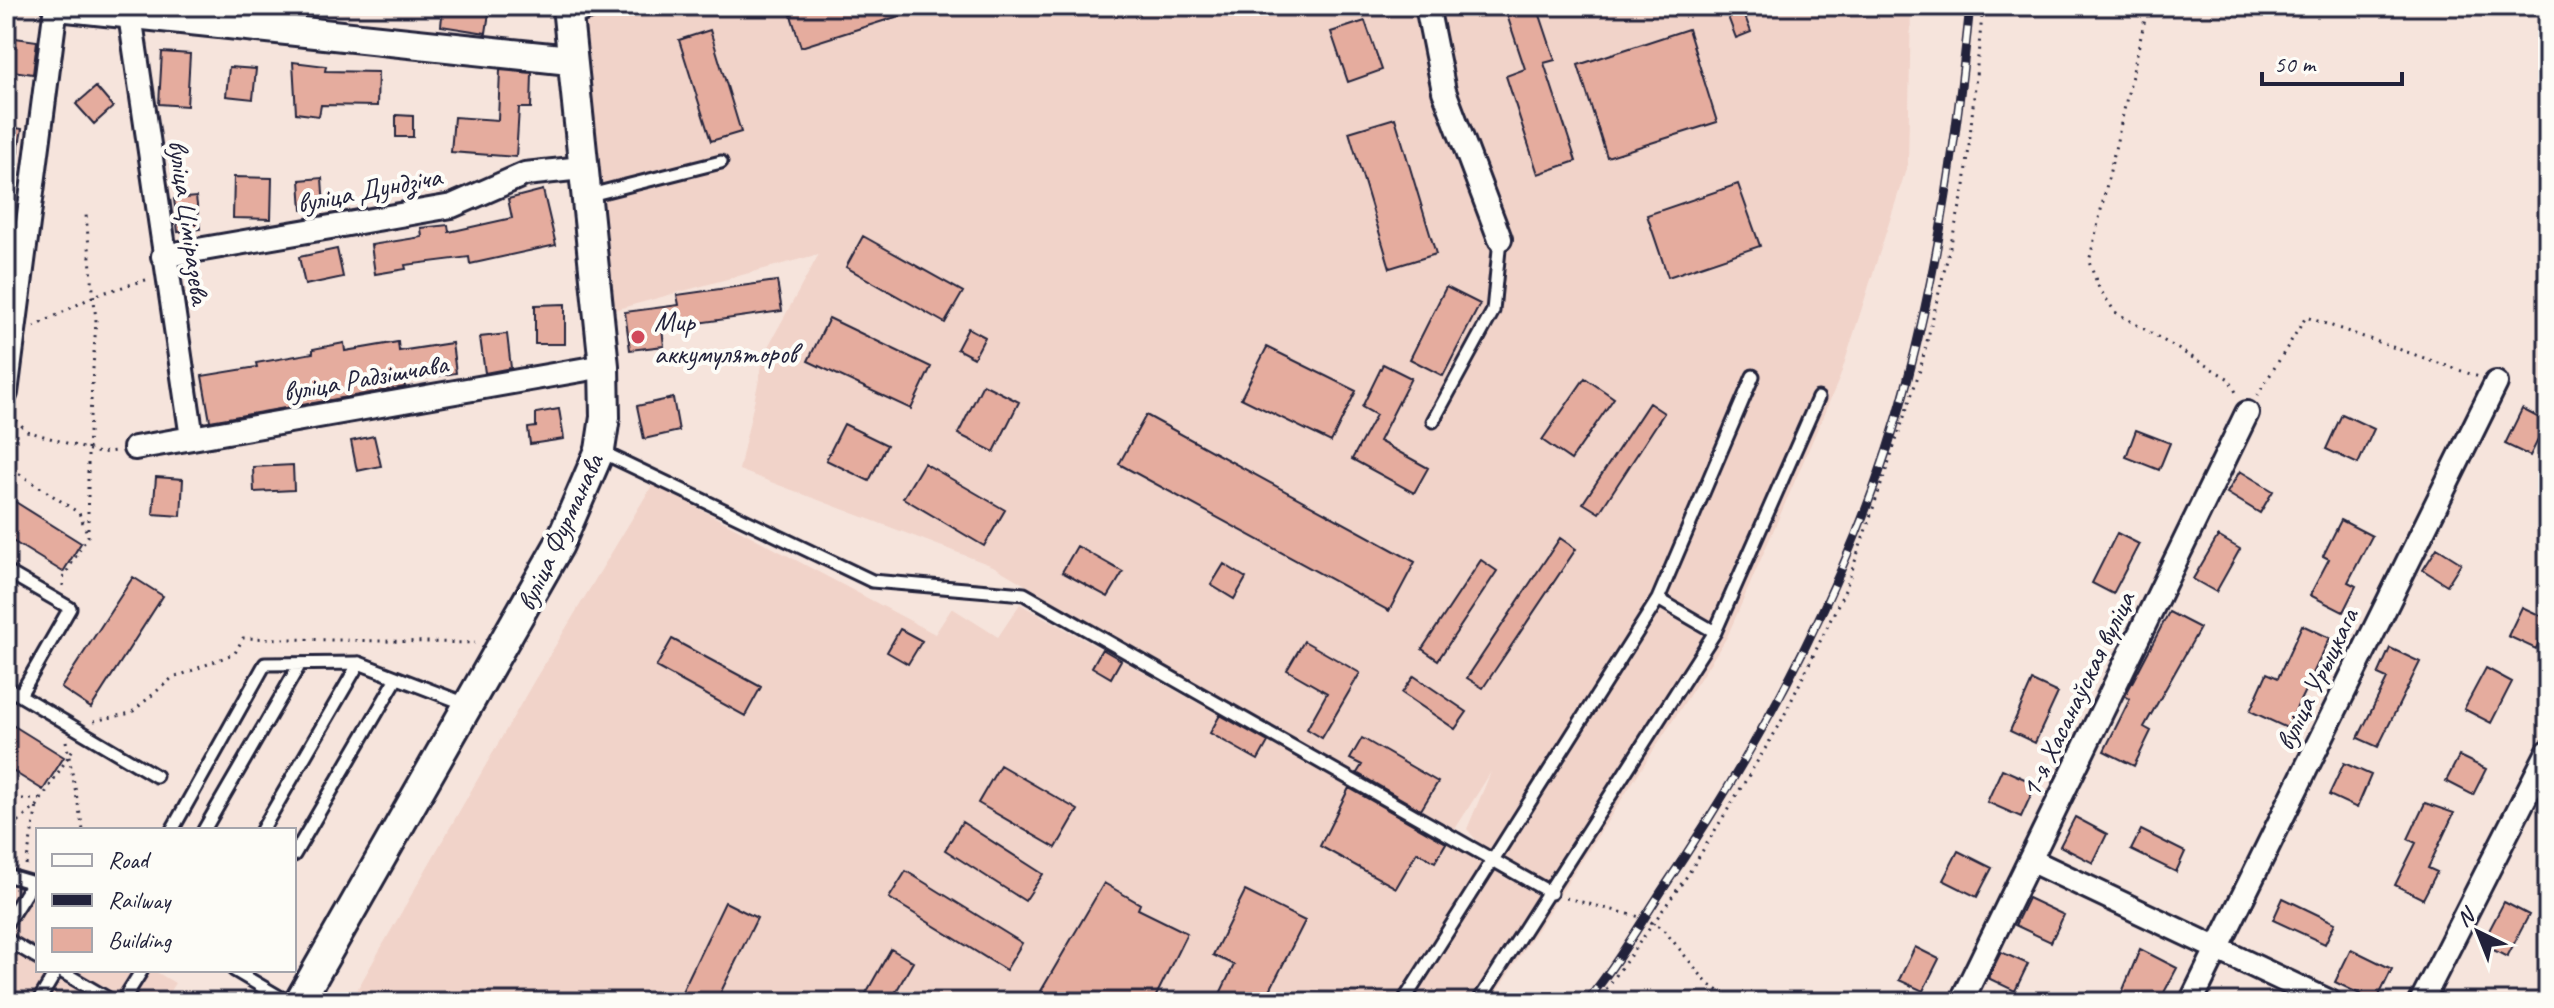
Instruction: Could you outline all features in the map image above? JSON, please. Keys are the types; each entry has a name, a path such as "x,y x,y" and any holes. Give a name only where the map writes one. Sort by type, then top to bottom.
{"street":[{"path":"6,393 57,6 570,60"},
{"path":"1427,6 1444,91 1500,239"},
{"name":"вуліца Фурманава","path":"299,1002 471,705 559,545 600,450 605,417 604,366 570,60 568,13"},
{"name":"вуліца Ціміразева","path":"130,15 192,438"},
{"name":"вуліца Дундзіча","path":"165,265 452,206 525,174 582,168"},
{"name":"вуліца Радзішчава","path":"135,448 604,366"},
{"name":"вуліца Урыцкага","path":"2191,1002 2496,383"},
{"name":"1-я Хасанаўская вуліца","path":"1961,1002 2247,413"},
{"path":"2421,1002 2548,752"},
{"path":"2030,860 2330,1002"}],"lane":[{"path":"568,13 609,6"},
{"path":"585,196 721,162"},
{"path":"1433,421 1493,311 1500,239"},
{"path":"1403,1002 1658,599 1753,376"},
{"path":"1478,1002 1551,893 1715,632 1818,398"},
{"path":"600,450 872,581 1024,594 1551,893"},
{"path":"6,571 63,601 70,608 20,695"},
{"path":"1658,599 1715,632"},
{"path":"173,828 265,664 359,663 471,705"},
{"path":"263,828 359,663"},
{"path":"205,828 300,664"},
{"path":"296,852 397,678"},
{"path":"6,687 156,776"},
{"path":"6,875 31,882 6,924"},
{"path":"6,939 36,957"},
{"path":"38,1002 57,972"},
{"path":"62,972 114,1002"},
{"path":"122,1002 141,972"},
{"path":"237,972 288,1002"}],"path":[{"path":"1597,1002 1655,924 1779,726 1846,588 1920,370 1965,186 1983,6"},
{"path":"2148,6 2089,262 2099,288 2115,312 2229,379 2247,413"},
{"path":"63,601 63,578 88,536 88,448 96,295 86,215"},
{"path":"13,337 96,295 165,265"},
{"path":"2247,413 2306,317 2496,383"},
{"path":"6,410 27,431 99,453 135,448"},
{"path":"6,465 79,513 88,536"},
{"path":"6,832 37,806 83,732 95,720 131,713 171,679 235,653 243,638 505,643"},
{"path":"59,718 71,754 83,828"},
{"path":"6,799 42,799"},
{"path":"31,882 37,806"},
{"path":"1551,893 1655,924 1663,929 1709,985 1738,1002"}],"shaded area":[{"path":"584,6 1911,6 1908,163 1840,377 1727,637 1490,1002 350,1002 534,681 653,484 935,634 952,608 998,637 1020,604 1446,841 1452,834 993,566 739,470 765,352 819,254 614,310 576,44","holes":["1491,772 1467,829 1509,881 1452,834"]},
{"path":"6,882 36,901 36,972 156,972 175,983 163,1002 6,1002"}],"building":[{"path":"443,6 490,6 486,33 441,26"},
{"path":"788,6 920,6 921,9 801,47"},
{"path":"1504,6 1537,6 1555,60 1544,63 1576,161 1538,174 1506,76 1525,69"},
{"path":"1724,6 1741,6 1751,32 1736,38"},
{"path":"1365,21 1382,70 1348,82 1331,32"},
{"path":"1688,29 1717,122 1607,157 1578,65"},
{"path":"710,30 741,132 711,141 679,40"},
{"path":"8,37 37,41 33,74 6,70"},
{"path":"162,52 190,54 187,106 159,104"},
{"path":"293,62 326,66 325,71 378,72 377,106 321,105 319,116 296,113"},
{"path":"229,67 256,69 253,99 226,96"},
{"path":"500,70 532,73 531,108 519,108 516,157 451,152 454,117 498,120"},
{"path":"96,87 113,107 94,124 76,104"},
{"path":"396,115 413,116 413,137 396,137"},
{"path":"1395,118 1436,254 1390,268 1349,132"},
{"path":"6,126 22,129 14,173 6,172"},
{"path":"234,177 272,178 271,219 233,218"},
{"path":"322,178 324,208 302,210 300,180"},
{"path":"1738,184 1760,246 1668,277 1647,215"},
{"path":"543,190 556,245 470,264 469,257 405,265 406,269 375,274 371,245 422,237 421,228 448,225 449,232 512,218 508,199"},
{"path":"196,197 200,229 178,232 174,199"},
{"path":"863,236 963,292 945,323 846,267"},
{"path":"337,249 343,277 305,285 299,257"},
{"path":"777,281 782,311 662,328 664,346 630,350 625,312 679,305 677,295"},
{"path":"1446,287 1480,304 1443,376 1410,359"},
{"path":"565,304 565,344 535,344 535,305"},
{"path":"829,318 931,367 911,409 808,361"},
{"path":"968,328 985,337 974,358 957,349"},
{"path":"507,334 511,368 485,373 480,337"},
{"path":"398,342 399,351 452,343 456,373 404,381 405,387 210,421 202,376 257,367 256,363 313,353 313,349 344,343 345,351"},
{"path":"1267,347 1356,391 1331,442 1241,398"},
{"path":"1383,364 1411,378 1379,441 1428,468 1414,493 1352,459 1376,415 1362,407"},
{"path":"1585,378 1614,398 1571,460 1542,440"},
{"path":"983,384 1019,402 994,452 958,434"},
{"path":"673,398 679,431 644,439 637,406"},
{"path":"1649,403 1664,413 1599,513 1583,503"},
{"path":"559,409 564,439 530,444 528,428 536,427 536,413"},
{"path":"2522,409 2547,422 2530,456 2505,444"},
{"path":"2342,414 2374,429 2358,464 2326,449"},
{"path":"1146,415 1415,562 1389,611 1119,464"},
{"path":"844,424 887,445 869,481 826,460"},
{"path":"2136,430 2170,443 2159,470 2126,457"},
{"path":"374,436 381,466 357,471 351,441"},
{"path":"924,463 1005,510 984,546 903,498"},
{"path":"293,465 294,490 254,492 253,467"},
{"path":"2240,471 2273,491 2260,513 2227,493"},
{"path":"156,477 183,479 181,516 153,514"},
{"path":"6,496 81,543 63,572 6,537"},
{"path":"2341,520 2372,536 2348,582 2356,586 2343,612 2310,595 2329,559 2323,556"},
{"path":"2117,533 2139,544 2113,594 2092,583"},
{"path":"2218,536 2240,549 2216,592 2193,579"},
{"path":"1560,538 1576,549 1483,688 1467,678"},
{"path":"1077,546 1123,572 1108,597 1062,572"},
{"path":"2437,548 2461,563 2447,585 2423,570"},
{"path":"1481,560 1497,571 1438,660 1422,649"},
{"path":"1224,564 1246,578 1234,599 1211,585"},
{"path":"133,577 163,596 91,708 61,688"},
{"path":"2522,607 2548,619 2536,649 2508,636"},
{"path":"2169,612 2200,628 2144,727 2151,731 2134,766 2104,751 2130,699 2125,696"},
{"path":"2302,625 2330,638 2287,728 2250,711 2267,673 2278,678"},
{"path":"900,629 922,641 908,664 887,652"},
{"path":"672,639 761,687 745,716 656,667"},
{"path":"1304,641 1360,673 1322,738 1307,729 1327,693 1287,670"},
{"path":"2390,648 2420,662 2378,747 2358,738 2387,679 2378,675"},
{"path":"1102,649 1121,660 1111,678 1092,667"},
{"path":"2486,668 2512,682 2491,723 2464,709"},
{"path":"1414,676 1467,712 1455,729 1402,693"},
{"path":"2032,681 2058,693 2035,743 2010,731"},
{"path":"1220,715 1268,742 1258,760 1210,733"},
{"path":"6,721 64,757 43,790 6,767"},
{"path":"1362,738 1438,782 1421,810 1357,773 1362,765 1350,759"},
{"path":"2459,756 2486,769 2473,795 2446,781"},
{"path":"2344,763 2371,775 2357,808 2329,795"},
{"path":"1000,765 1078,810 1056,848 978,803"},
{"path":"2002,769 2036,784 2021,817 1987,802"},
{"path":"1349,788 1446,843 1435,862 1417,852 1396,888 1320,846"},
{"path":"2425,803 2454,813 2428,868 2437,872 2423,899 2395,885 2416,843 2408,839"},
{"path":"2075,817 2107,834 2093,863 2060,846"},
{"path":"962,822 1043,874 1025,901 945,850"},
{"path":"2141,830 2185,852 2176,872 2131,850"},
{"path":"1958,851 1992,868 1977,897 1943,880"},
{"path":"906,871 1022,943 1006,970 889,898"},
{"path":"1104,883 1140,904 1138,909 1187,933 1153,1002 1058,1002 1041,991"},
{"path":"1245,891 1305,921 1264,1002 1216,1002 1234,965 1213,955"},
{"path":"2028,898 2064,915 2051,942 2015,925"},
{"path":"2283,898 2335,923 2325,944 2273,920"},
{"path":"725,902 757,918 716,1002 677,1002"},
{"path":"2504,902 2529,915 2507,957 2482,944"},
{"path":"1915,947 1939,959 1923,991 1899,980"},
{"path":"891,949 913,962 890,1002 861,1002"},
{"path":"2140,949 2177,968 2159,1002 2118,1002"},
{"path":"2351,949 2392,969 2376,1002 2335,982"},
{"path":"2001,952 2028,964 2015,991 1988,978"}],"railway":[{"path":"1586,1002 1699,834 1772,711 1836,582 1863,516 1907,382 1929,289 1953,148 1970,6"}],"place":[{"name":"Мир аккумуляторов","path":"638,337"}]}
